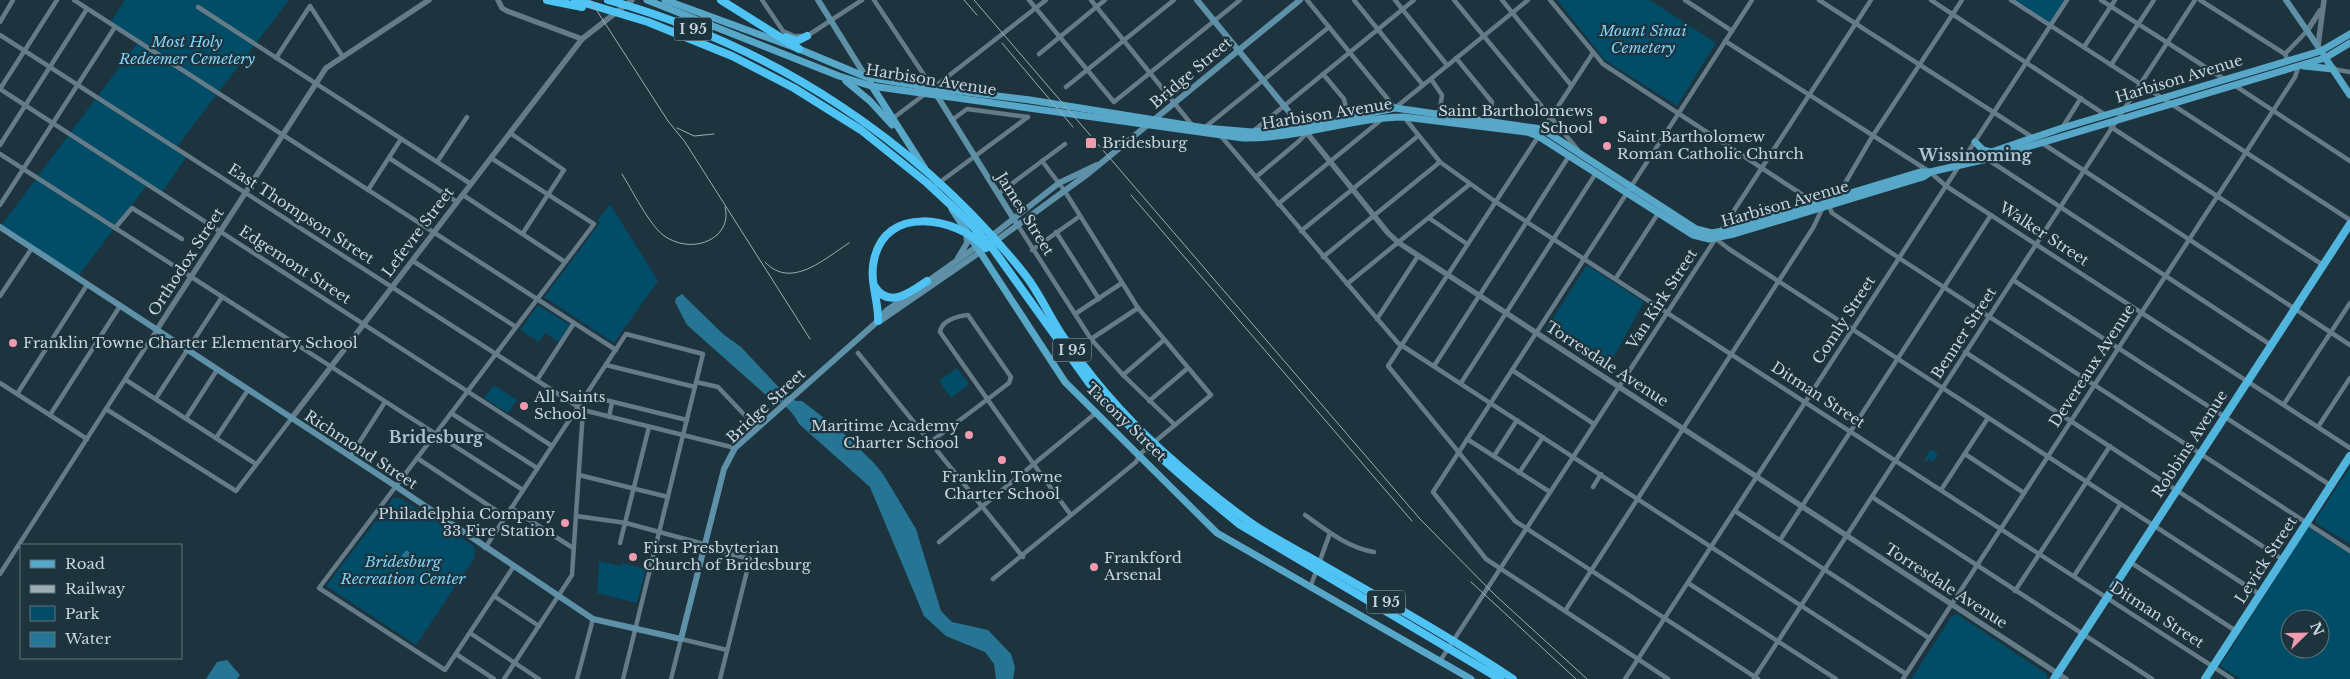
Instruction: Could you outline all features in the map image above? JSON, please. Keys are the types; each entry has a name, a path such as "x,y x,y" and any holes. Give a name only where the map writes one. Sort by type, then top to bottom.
{"highway":[{"path":"547,0 574,2"},
{"name":"I 95","path":"608,0 632,3 769,64 822,94 868,125 934,176 969,210 1030,280 1061,334 1088,371 1148,441"},
{"path":"619,0 632,3"},
{"path":"721,0 799,49"},
{"name":"I 95","path":"574,2 624,15 675,32 732,56 811,98 861,130 898,158 953,206 1024,291 1089,383 1155,448 1220,500 1309,562 1513,679"},
{"path":"765,27 793,41 807,36"},
{"path":"878,321 874,283 874,258 881,243 893,230 911,223 924,221 947,224 968,232 997,257"},
{"name":"Robbins Avenue","path":"2056,676 2350,224"},
{"path":"874,283 880,294 891,298 905,295 927,281"},
{"name":"Levick Street","path":"2204,679 2350,456"},
{"name":"I 95","path":"1458,648 1500,679"}],"main road":[{"name":"Harbison Avenue","path":"647,0 839,76 871,86 937,96 1199,133 1304,130 1348,117 1384,113 1540,133 1569,156 1596,173 1696,229 1718,235"},
{"name":"Harbison Avenue","path":"665,0 799,49 866,77 932,88 1030,100 1205,128 1220,133 1270,138 1384,113 1395,108 1488,120 1540,133 1581,153 1659,212 1698,237 1718,235 1923,177 1930,172"},
{"name":"Tacony Street","path":"818,0 903,137 980,249 1066,382 1217,532 1310,588 1471,679"},
{"name":"Torresdale Avenue","path":"1197,0 1304,130"},
{"name":"Bridge Street","path":"681,639 724,469 735,448 878,321 980,249 1059,184 1097,164 1147,126 1300,0"},
{"path":"2286,0 2350,95"},
{"name":"Harbison Avenue","path":"1958,165 2032,137 2062,128 2108,122 2122,112 2319,49 2350,34"},
{"name":"Harbison Avenue","path":"1824,205 1837,197 1920,172 1930,172 1987,159 2299,66 2325,58 2350,44"},
{"path":"2299,66 2333,69"},
{"path":"839,76 870,100 903,137"},
{"name":"James Street","path":"932,88 1015,222"},
{"path":"1395,108 1404,117"},
{"path":"1975,142 1983,150 1992,152"},
{"name":"Bridge Street","path":"1015,222 1089,173 1097,164"},
{"name":"Richmond Street","path":"0,228 396,486 484,548 559,595 593,619 681,639"},
{"path":"952,264 967,243 966,229"},
{"name":"Bridge Street","path":"878,321 886,311 927,281 952,264 980,249"}],"street":[{"path":"0,22 14,0"},
{"path":"0,89 57,0"},
{"path":"74,0 616,350"},
{"name":"Orthodox Street","path":"0,574 326,68 429,0"},
{"path":"498,0 502,8 507,11 582,38"},
{"path":"762,0 783,31 794,36 807,36 862,0"},
{"name":"James Street","path":"874,0 932,88"},
{"path":"1029,0 1114,102 1151,74 1240,0"},
{"path":"892,119 1046,0"},
{"path":"1091,0 1192,126"},
{"path":"1039,54 1105,0"},
{"path":"1066,87 1174,0"},
{"path":"1307,0 1395,108 1528,0"},
{"path":"1354,0 1423,85"},
{"path":"1395,0 1447,65"},
{"path":"1252,132 1414,0"},
{"path":"1454,0 1581,153"},
{"path":"1502,0 1571,85"},
{"path":"1550,0 1602,64 1812,201 1824,205 1832,213 1899,258 2350,551"},
{"path":"1685,0 1732,31"},
{"path":"1668,679 1486,560 1434,496 1434,491 1751,0"},
{"path":"1819,0 2032,137"},
{"name":"Van Kirk Street","path":"1440,661 1871,0"},
{"path":"1931,0 2081,98 2108,122 2217,197 2323,265"},
{"path":"1837,197 1872,137 1962,0"},
{"path":"2012,0 2350,220"},
{"name":"Comly Street","path":"1625,679 2067,0"},
{"path":"2101,0 2224,79"},
{"path":"2084,47 2115,0"},
{"path":"2111,65 2154,0"},
{"path":"2117,120 2195,0"},
{"path":"2200,0 2287,58 2307,31 2323,3"},
{"name":"Lefevre Street","path":"106,409 236,491 582,38 632,3"},
{"path":"2319,49 2323,3"},
{"path":"276,58 310,6 343,56"},
{"path":"198,7 471,184"},
{"path":"0,145 87,9"},
{"path":"1199,133 1329,26"},
{"path":"0,205 115,27"},
{"name":"East Thompson Street","path":"0,35 583,410 735,448"},
{"name":"Walker Street","path":"1725,41 1872,137 1930,172 1946,186 2350,448"},
{"path":"1593,53 1388,366 1515,522 1755,678"},
{"path":"1456,58 1492,102 1488,120"},
{"name":"Devereaux Avenue","path":"1903,679 2295,78 2299,66"},
{"path":"2333,69 2350,72"},
{"path":"1323,74 1344,99 1348,117"},
{"path":"1431,79 1442,95 1439,115"},
{"path":"2234,85 2350,161"},
{"name":"Edgemont Street","path":"0,89 552,446"},
{"path":"2062,128 2081,98"},
{"path":"936,185 1028,117 967,109 952,120"},
{"path":"1278,204 1330,162 1384,113"},
{"path":"437,162 467,117"},
{"name":"Ditman Street","path":"1404,117 1440,162 1495,202 1616,278 2000,530 2232,679"},
{"name":"Benner Street","path":"1755,678 2083,172 2108,122"},
{"path":"1256,177 1298,142 1304,130"},
{"name":"Torresdale Avenue","path":"1304,130 1374,216 1399,243 1802,505 1952,604 2056,676 2066,679"},
{"path":"510,133 564,169 523,233"},
{"path":"1220,133 1301,231 1402,346 1491,402 1906,674"},
{"path":"1301,231 1418,136"},
{"path":"368,190 401,140"},
{"path":"2040,142 2083,172 2350,345"},
{"path":"998,194 1065,144"},
{"path":"0,154 222,296 330,368 523,490"},
{"path":"1434,366 1526,220 1569,156"},
{"path":"389,158 457,202"},
{"path":"491,158 547,196 594,224 319,588 445,670 514,566"},
{"path":"1987,159 2272,345"},
{"path":"993,579 1023,557 1136,462 1140,454 1212,395 1138,308 1064,190 1042,160"},
{"path":"1324,257 1440,162"},
{"path":"1461,383 1596,173"},
{"path":"1347,284 1470,184"},
{"path":"463,195 566,262"},
{"path":"1564,611 1779,282 1820,217 1824,205"},
{"path":"115,228 132,208 182,239"},
{"path":"1616,278 1659,212"},
{"path":"1780,540 1991,215"},
{"path":"1032,250 1080,216"},
{"path":"1428,218 1467,244"},
{"name":"James Street","path":"1015,222 1091,339 1123,375 1175,425"},
{"path":"1056,232 1099,299"},
{"path":"1718,235 1779,282 2259,594"},
{"path":"0,296 32,248"},
{"path":"1377,319 1418,256"},
{"path":"413,261 516,327"},
{"path":"2012,280 2330,485"},
{"path":"1075,314 1122,283"},
{"path":"17,394 87,285"},
{"path":"156,398 222,296"},
{"path":"2284,404 2350,302"},
{"path":"50,415 120,306"},
{"path":"1091,339 1138,308"},
{"path":"930,443 988,399 1009,382 1011,377 968,315 956,317 943,324 939,329 940,332 988,399 1034,465 1071,515"},
{"path":"537,380 574,323"},
{"path":"484,548 626,334 703,354 623,679"},
{"path":"1123,375 1164,340"},
{"path":"1966,352 2282,559"},
{"path":"858,353 1023,557"},
{"path":"606,365 718,387 757,428"},
{"path":"1149,401 1188,368"},
{"path":"186,418 217,370"},
{"path":"1512,370 1594,424"},
{"path":"2318,427 2350,378"},
{"path":"126,380 256,464"},
{"path":"0,383 86,438"},
{"path":"216,438 248,390"},
{"path":"586,395 687,420"},
{"path":"350,457 385,402"},
{"path":"609,417 612,402"},
{"path":"504,679 572,575 583,410"},
{"path":"939,542 1097,412"},
{"path":"451,413 538,468"},
{"path":"1941,490 1988,418"},
{"path":"1494,456 1517,420"},
{"path":"620,543 649,427"},
{"path":"1519,473 1543,437"},
{"path":"1467,439 1550,492"},
{"path":"2015,591 2110,446"},
{"path":"1965,454 2024,493"},
{"path":"417,458 506,516"},
{"path":"1593,487 1601,474"},
{"path":"579,475 668,497"},
{"path":"1872,497 2152,679"},
{"path":"2074,576 2120,505"},
{"path":"511,508 573,548"},
{"path":"1735,511 1929,638"},
{"path":"576,516 626,523 750,559 720,679"},
{"path":"1305,516 1330,533 1361,550 1374,552"},
{"path":"1310,588 1330,533"},
{"path":"2130,562 2236,631"},
{"path":"1688,583 1836,679"},
{"path":"494,596 539,626"},
{"path":"577,679 593,619"},
{"path":"470,633 539,679"},
{"name":"Richmond Street","path":"681,639 727,650"},
{"name":"Bridge Street","path":"671,679 681,639"},
{"path":"456,654 494,679"}],"green space":[{"name":"Most Holy Redeemer Cemetery","path":"125,0 289,0 176,148 187,156 161,194 147,185 77,278 0,227 138,42 110,23"},
{"name":"Mount Sinai Cemetery","path":"1557,0 1650,0 1716,43 1677,106 1605,60"},
{"path":"2011,0 2067,0 2051,26"},
{"path":"610,204 658,281 614,343 544,297 600,223 597,221"},
{"path":"1587,265 1644,302 1607,369 1548,331 1547,327"},
{"path":"538,305 570,325 559,342 545,333 539,342 520,330"},
{"path":"957,368 969,384 951,398 939,381"},
{"path":"494,385 517,400 508,413 484,398"},
{"path":"1931,449 1938,454 1933,462 1929,459 1926,462 1924,460"},
{"path":"2350,467 2350,544 2316,523 2316,519"},
{"name":"Bridesburg Recreation Center","path":"393,498 400,498 474,546 475,557 416,645 326,586"},
{"path":"2308,527 2350,554 2350,679 2240,679 2220,666"},
{"path":"599,561 621,566 622,563 646,569 637,603 597,593"},
{"path":"1957,614 2047,674 2047,679 1911,679 1951,617"}],"water":[{"path":"682,294 723,334 741,347 786,395 796,401 802,401 841,431 874,463 883,474 916,529 941,611 952,622 988,630 1011,654 1015,667 1013,679 996,679 994,664 985,652 946,636 924,616 870,487 799,424 786,407 767,396 687,325 675,302 676,298"},
{"path":"406,550 422,561 418,568 401,557"},
{"path":"227,660 240,675 237,679 206,679 217,662"}],"railway":[{"path":"590,0 668,121 685,142 810,339"},
{"path":"964,0 977,15"},
{"path":"974,0 1420,519 1495,595 1587,679"},
{"path":"1002,43 1073,127"},
{"path":"677,128 694,136 714,134"},
{"path":"622,174 652,223 663,235 676,242 698,244 717,235 725,222 725,207"},
{"path":"1131,195 1412,521"},
{"path":"765,262 775,270 796,273 818,263 849,243"},
{"path":"1471,582 1576,679"}],"place":[{"name":"Saint Bartholomews School","path":"1603,120"},
{"name":"Bridesburg","path":"1091,143"},
{"name":"Saint Bartholomew Roman Catholic Church","path":"1607,146"},
{"name":"Franklin Towne Charter Elementary School","path":"13,343"},
{"name":"All Saints School","path":"524,406"},
{"name":"Maritime Academy Charter School","path":"969,435"},
{"name":"Franklin Towne Charter School","path":"1002,460"},
{"name":"Philadelphia Company 33 Fire Station","path":"565,523"},
{"name":"First Presbyterian Church of Bridesburg","path":"633,557"},
{"name":"Frankford Arsenal","path":"1094,567"}],"district":[{"name":"Wissinoming","path":"1975,155"},
{"name":"Bridesburg","path":"436,437"}]}
